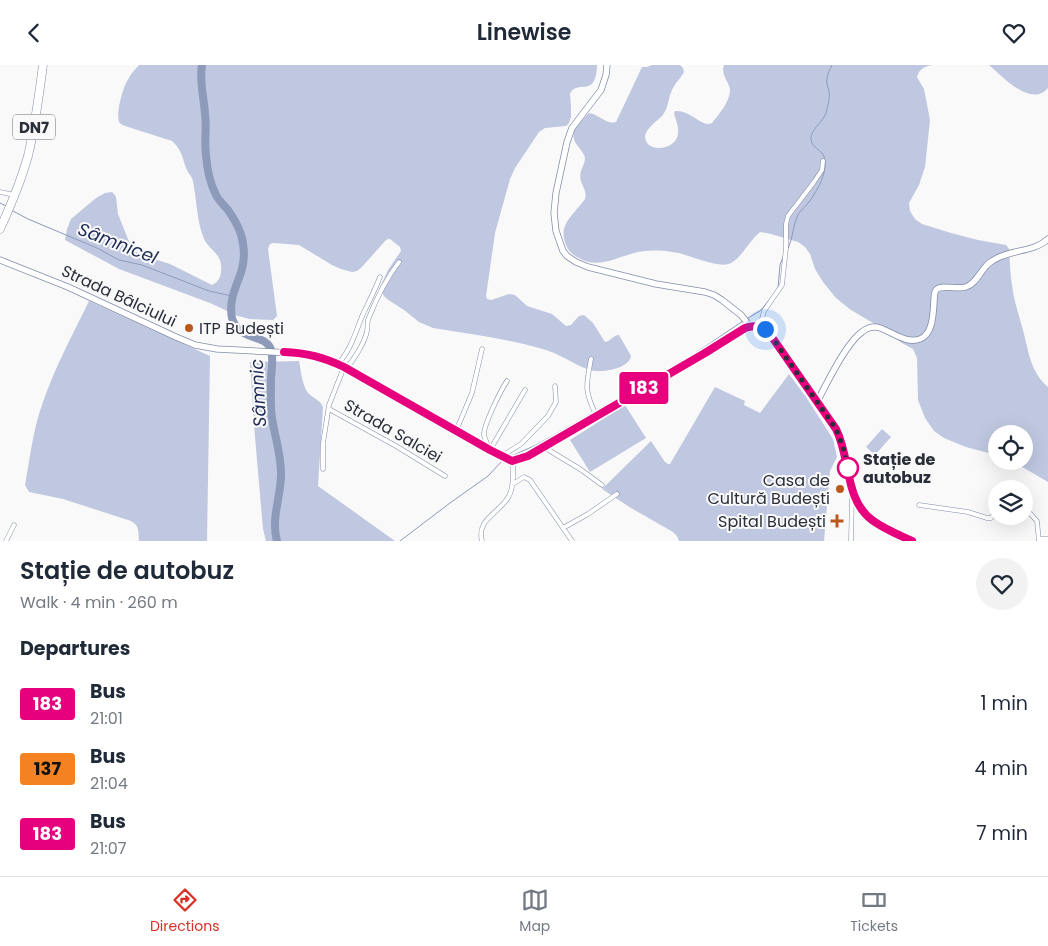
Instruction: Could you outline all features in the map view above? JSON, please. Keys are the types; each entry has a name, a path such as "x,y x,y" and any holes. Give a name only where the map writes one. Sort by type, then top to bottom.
{"highway":[{"name":"DN7","path":"2,225 24,169 30,146 44,65"}],"main road":[{"path":"607,65 601,90 572,128 567,142 556,193 554,213 556,231 563,251 576,263 588,267 656,284 706,292 722,300 747,323 760,326 769,333 833,423 845,455 852,492 858,506 872,520 884,528 912,541"},
{"path":"817,402 835,369 862,331 878,328 899,337 914,340 920,339 929,331 934,297 938,289 966,287 972,284 984,267 991,261 1004,255 1037,246 1048,239"},
{"name":"Strada Bâlciului","path":"0,260 68,287 185,341 204,347 284,352 311,355 329,360 343,366 512,461"},
{"path":"512,461 546,448 596,415 705,353 745,328 747,323"}],"street":[{"path":"760,326 764,311 782,285 788,216 822,171 823,161"},
{"path":"0,192 14,195"},
{"path":"343,366 350,364 364,341 368,331 368,320 383,287 392,271 400,262"},
{"path":"323,469 323,443 328,409 346,354 380,277"},
{"path":"456,431 472,393 482,349"},
{"path":"591,359 587,389 589,402 596,415"},
{"path":"490,450 484,437 485,428 502,388 507,381"},
{"path":"502,457 522,444 548,416 556,402 555,386"},
{"path":"490,450 526,390"},
{"name":"Strada Salciei","path":"328,409 396,446 445,476"},
{"path":"546,448 602,485"},
{"path":"482,541 482,526 510,495 513,484 512,461"},
{"path":"513,484 524,477 528,478 572,541"},
{"path":"851,541 852,492"},
{"path":"563,527 588,514 617,494"},
{"path":"919,505 988,518"},
{"path":"1033,517 1037,521 1039,540 1048,539"},
{"path":"6,541 14,525"}],"shaded area":[{"path":"139,65 597,65 596,76 593,82 586,87 573,90 570,94 571,117 569,123 566,126 545,128 539,132 515,168 510,179 495,233 486,296 487,299 491,300 509,294 515,295 527,306 552,314 566,326 571,325 579,316 584,315 593,323 605,342 619,335 631,356 629,360 626,364 616,368 595,371 586,369 555,353 539,348 433,328 419,322 387,299 380,288 388,270 401,251 400,247 390,239 385,241 361,268 352,272 332,265 299,245 270,244 268,249 277,316 273,320 250,319 238,316 210,303 119,269 65,240 71,219 96,198 105,193 112,192 116,197 118,214 134,250 141,255 170,264 212,285 220,277 220,261 203,236 193,180 186,169 179,149 172,141 122,125 119,122 119,106 124,87 131,74"},
{"path":"652,65 680,65 684,72 673,88 664,113 649,128 645,137 647,143 651,146 662,148 677,139 678,128 674,114 675,111 680,111 708,124 712,123 728,100 730,91 723,72 724,65 932,65 922,69 917,77 924,89 930,120 925,167 919,185 909,203 910,211 915,219 922,224 978,240 1006,245 1009,249 1013,291 1029,356 1034,369 1048,387 1048,482 1027,470 1033,470 1033,425 988,425 988,453 966,447 944,438 934,431 925,418 918,400 917,358 913,349 851,310 836,298 815,269 810,254 798,242 760,232 739,257 726,265 711,263 667,251 639,252 606,262 593,263 579,258 569,251 563,234 564,229 569,219 585,199 585,192 580,177 585,158 574,140 576,127 589,113 609,122 616,122 642,67"},
{"path":"989,65 1048,65 1048,88 1034,95 1026,93 1009,83"},
{"path":"89,301 210,356 207,541 139,541 137,527 131,521 63,499 29,492 25,485 34,433 43,402 59,363"},
{"path":"299,361 306,390 323,407 318,486 395,541 266,541 263,529 250,362"},
{"path":"789,374 833,439 837,457 830,471 824,541 679,541 673,532 602,489 651,441 665,462 670,464 715,387 745,401 744,405 760,413"},
{"path":"625,405 646,438 590,472 570,440"},
{"path":"882,429 891,437 875,455 866,447"}],"waterway":[{"name":"Sâmnic","path":"202,65 201,77 206,119 205,150 209,176 217,197 238,226 244,248 243,266 232,302 232,318 235,326 240,331 264,341 272,354 271,409 281,470 275,517 277,541"},
{"path":"787,250 799,213 814,194 824,172 824,156 812,143 811,136 826,113 829,96 827,77 832,65"},
{"name":"Sâmnicel","path":"0,203 6,206"},
{"name":"Sâmnicel","path":"11,210 97,248 119,260 142,265 209,291 232,296"},
{"path":"778,288 780,265 783,257"},
{"path":"746,319 760,311 770,299"},
{"path":"509,457 554,435 691,356 743,321"},
{"path":"400,541 488,476 503,460"}],"bus line":[{"name":"183","path":"284,352 304,353 329,360 344,367 512,461 528,456 745,328 760,326 769,333 833,423 841,439 852,492 858,506 878,524 912,541"}],"place":[{"name":"ITP Budești","path":"189,328"},
{"name":"Stație de autobuz","path":"848,468"},
{"name":"Casa de Cultură Budești","path":"840,489"},
{"name":"Spital Budești","path":"837,521"}],"route":[{"path":"765,329 833,423 843,447 849,472 848,468"}]}
